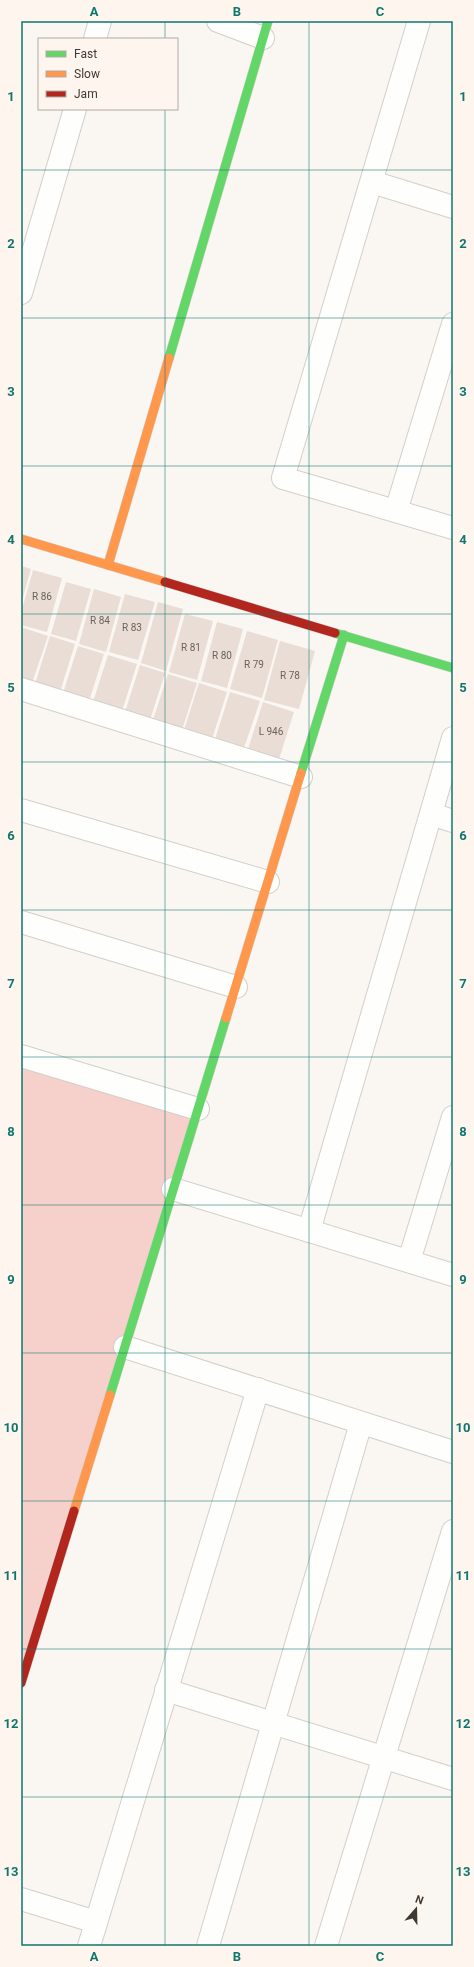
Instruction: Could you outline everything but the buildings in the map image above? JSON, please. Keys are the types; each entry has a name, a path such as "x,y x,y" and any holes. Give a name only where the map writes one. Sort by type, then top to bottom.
{"street":[{"path":"95,38 100,21"},
{"path":"108,565 266,29 218,21"},
{"path":"419,21 283,478 453,528"},
{"path":"21,294 75,110"},
{"path":"372,182 453,207"},
{"path":"396,511 453,324"},
{"path":"21,539 453,668"},
{"path":"21,1683 344,635"},
{"path":"21,689 301,777"},
{"path":"309,1231 453,738"},
{"path":"21,810 268,882"},
{"path":"431,814 453,821"},
{"path":"21,922 236,987"},
{"path":"21,1056 198,1109"},
{"path":"409,1261 453,1117"},
{"path":"174,1189 453,1275"},
{"path":"125,1347 453,1452"},
{"path":"90,1946 258,1389"},
{"path":"208,1946 361,1423"},
{"path":"326,1946 453,1531"},
{"path":"166,1690 453,1779"},
{"path":"21,1899 96,1922"}],"shaded area":[{"path":"21,1056 198,1109 21,1683"}],"traffic: fast":[{"path":"169,358 268,21"},
{"path":"335,633 453,668"},
{"path":"301,773 344,635"},
{"path":"110,1395 226,1018"}],"traffic: slow":[{"path":"108,565 169,358"},
{"path":"21,539 165,582"},
{"path":"226,1018 301,773"},
{"path":"74,1511 110,1395"}],"traffic: jam":[{"path":"165,582 335,633"},
{"path":"21,1683 74,1511"}]}
